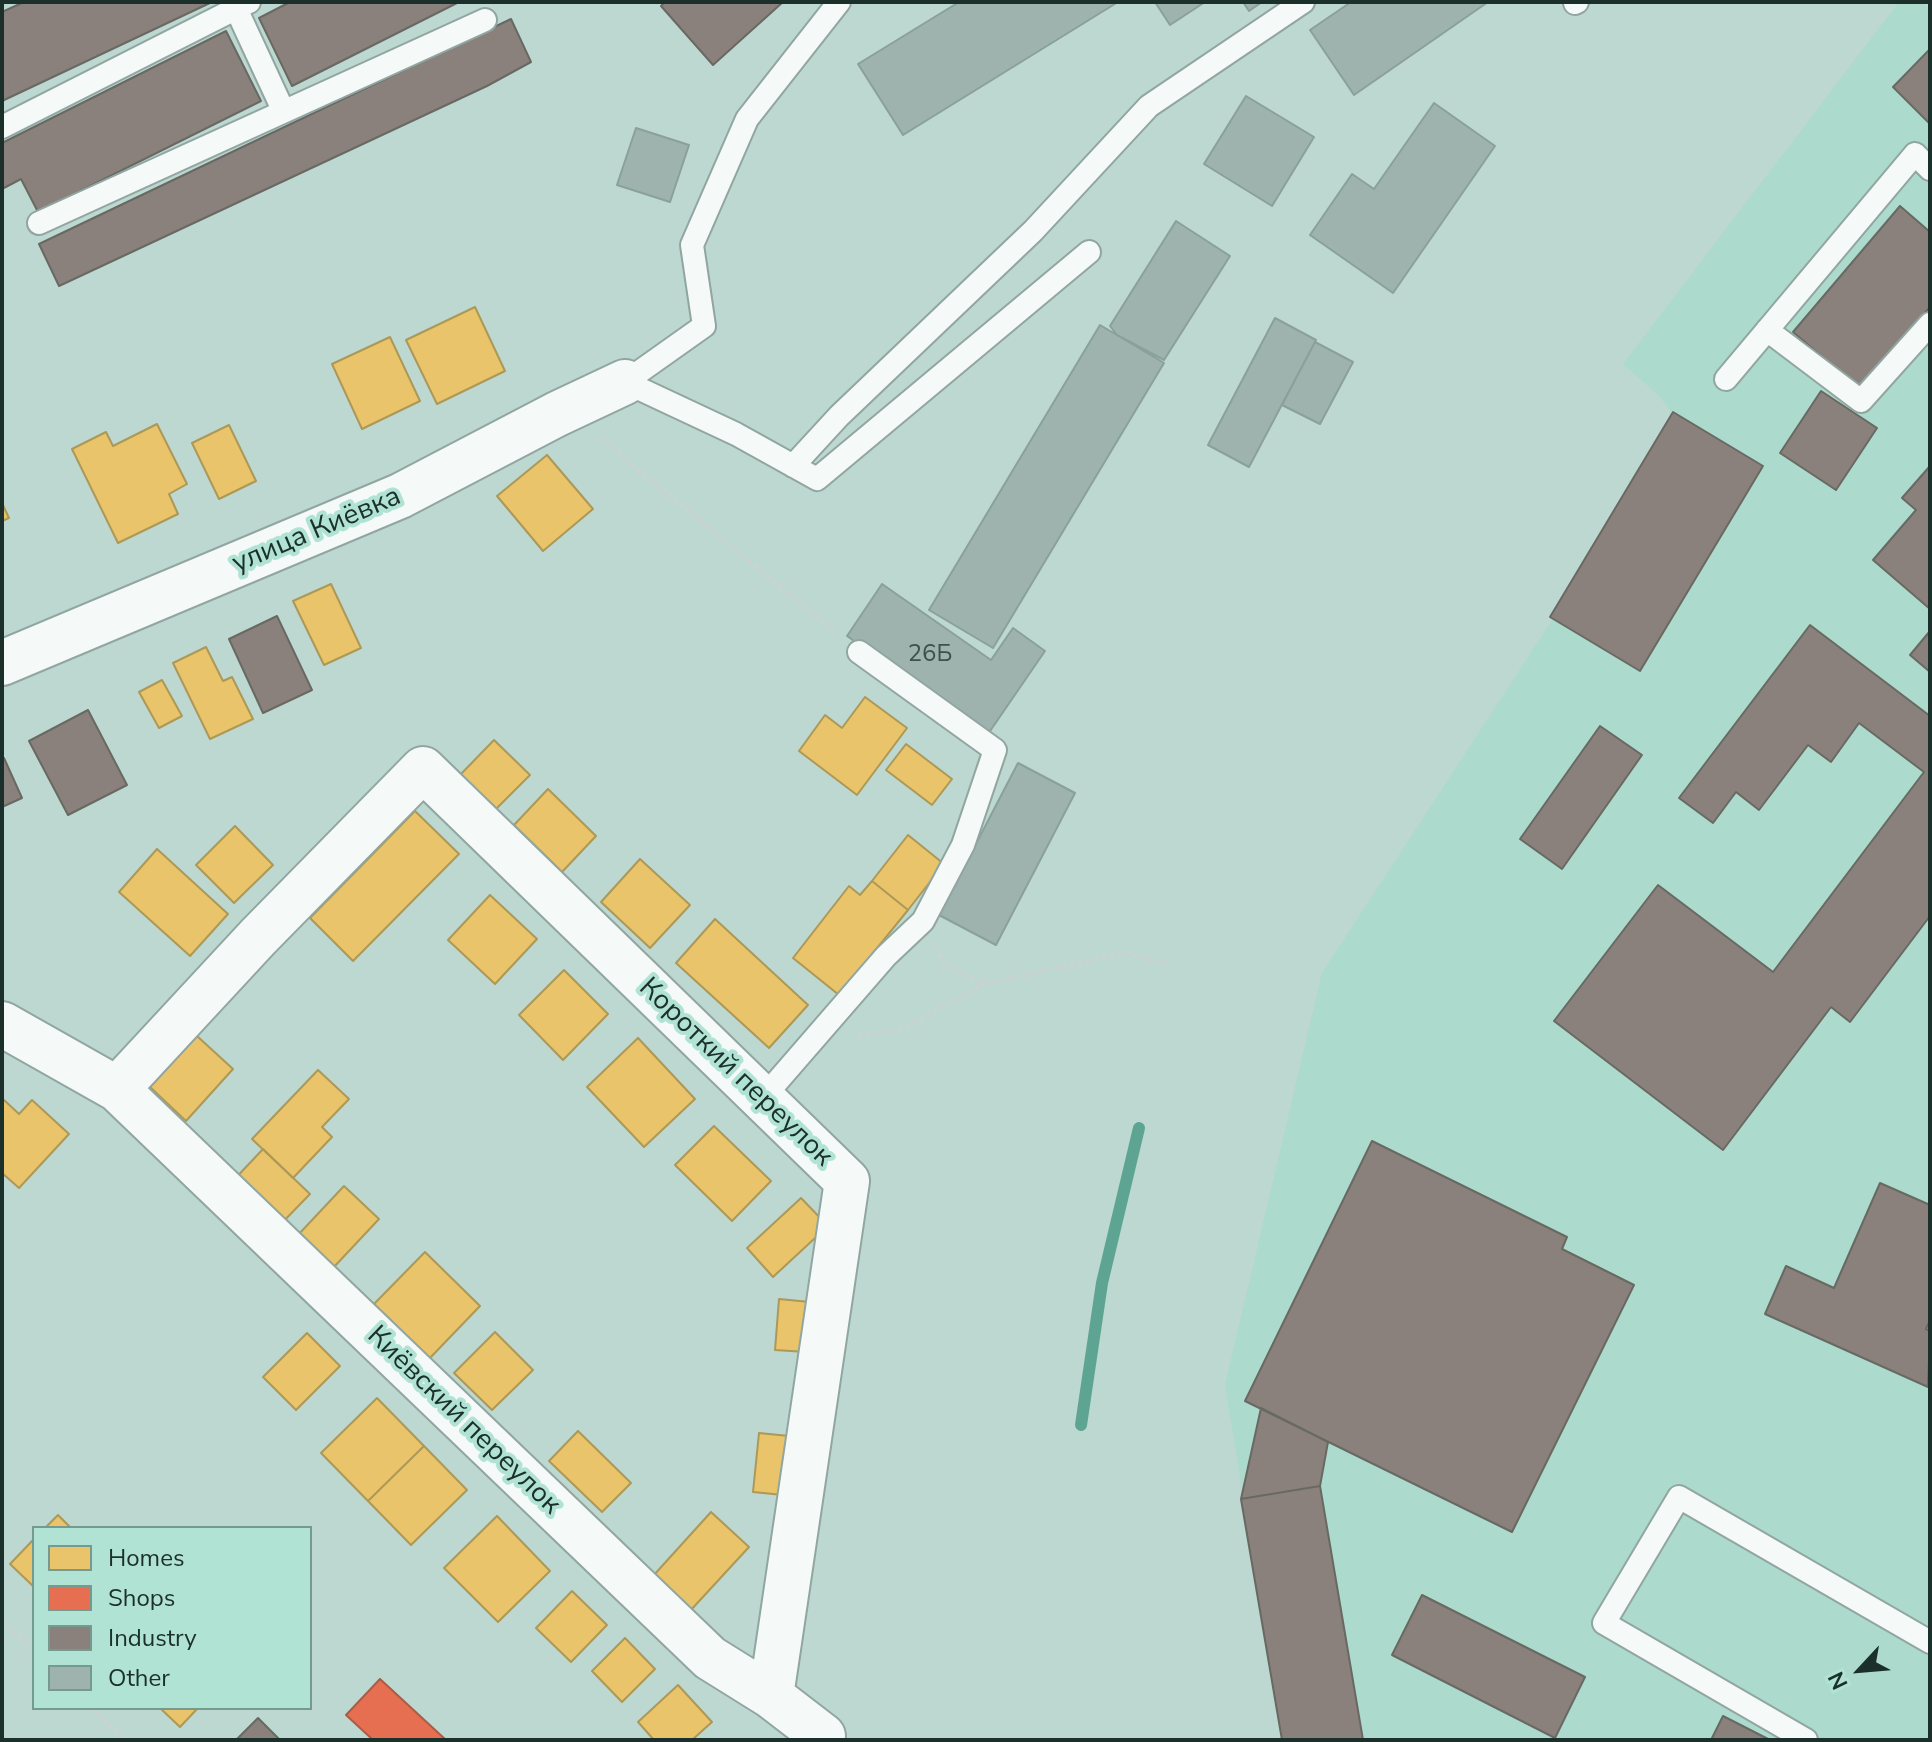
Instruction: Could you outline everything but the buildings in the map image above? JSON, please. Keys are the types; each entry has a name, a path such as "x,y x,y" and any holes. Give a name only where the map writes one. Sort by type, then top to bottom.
{"street":[{"name":"улица Киёвка","path":"2,663 400,496 625,382"},
{"name":"Короткий переулок","path":"117,1089 258,937 423,769 847,1181 771,1696"},
{"name":"Киёвский переулок","path":"2,1024 117,1089 710,1658 771,1696 823,1736"}],"lane":[{"path":"839,2 747,119 692,245 704,326 625,382 736,434 817,479 1089,252"},
{"path":"793,466 839,416 1033,231 1149,106 1303,2"},
{"path":"2,127 239,4 283,110"},
{"path":"39,223 485,20"},
{"path":"1726,379 1915,154 1930,169"},
{"path":"1767,330 1861,401 1930,324"},
{"path":"762,1099 886,956 923,921 963,845 995,750 859,652"},
{"path":"1806,1740 1604,1623 1679,1497 1930,1642"}],"path":[{"path":"557,414 594,433 859,652"},
{"path":"923,921 944,964 984,984"},
{"path":"812,1041 903,1029 984,984 1126,953 1167,964"},
{"path":"2,1620 32,1649"},
{"path":"94,1710 125,1740"}],"shaded area":[{"path":"1899,2 1922,2 1930,10 1930,1740 1283,1740 1225,1385 1322,973 1577,582 1673,413 1623,364"}],"waterway":[{"path":"1081,1425 1102,1283 1139,1128"}]}
